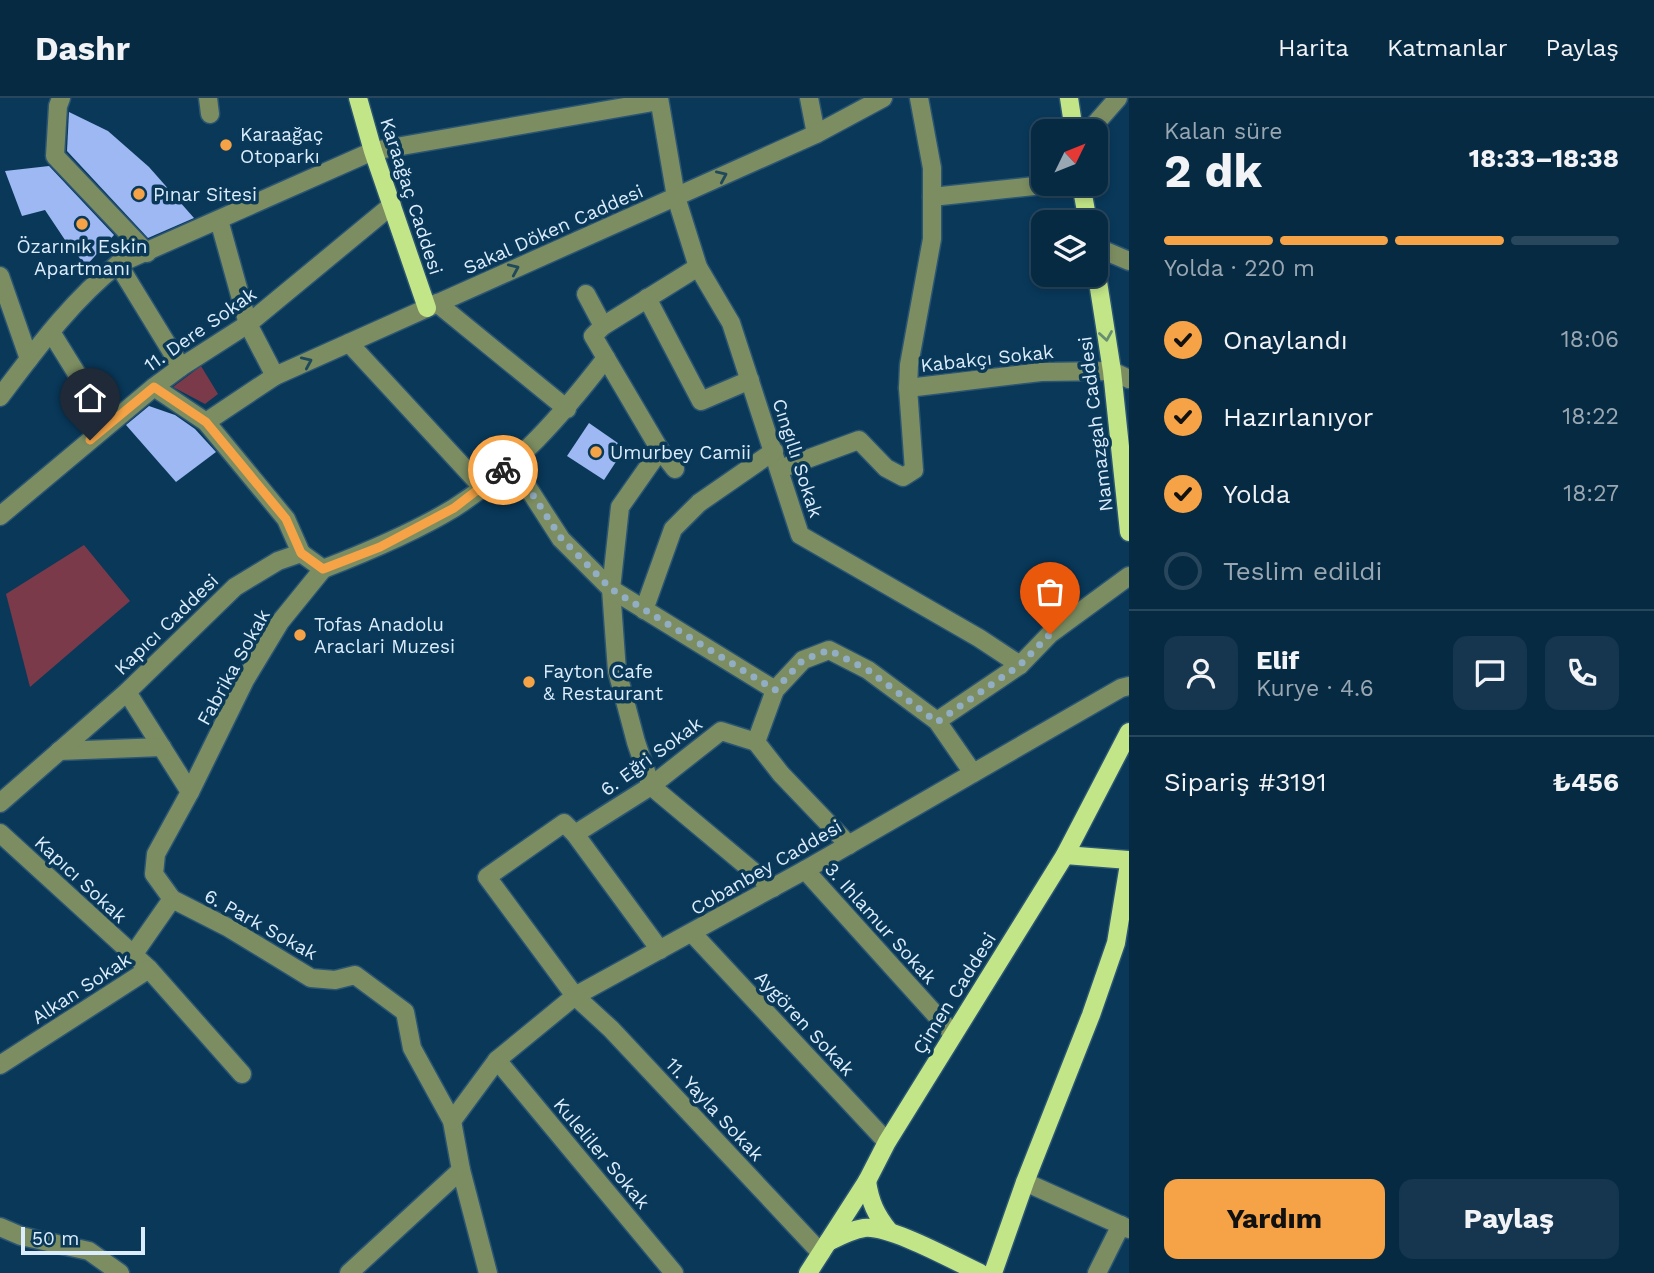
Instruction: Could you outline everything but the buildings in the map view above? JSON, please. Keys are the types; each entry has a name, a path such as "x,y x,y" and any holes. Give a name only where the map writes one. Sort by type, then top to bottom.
{"main road":[{"name":"Karaağaç Caddesi","path":"358,98 392,205 432,305"},
{"path":"1069,98 1072,119"},
{"name":"Namazgah Caddesi","path":"1099,287 1125,455 1129,532"},
{"name":"Çimen Caddesi","path":"808,1273 1065,855 1129,732"},
{"path":"993,1273 1116,943 1129,862 1065,855"},
{"path":"1091,1015 1129,943"},
{"path":"867,1181 870,1200 878,1218 889,1231"},
{"path":"825,1247 846,1233 866,1227 889,1231 980,1273"}],"street":[{"path":"810,98 816,134"},
{"name":"Sakal Döken Caddesi","path":"206,422 275,376 816,134 883,98"},
{"path":"780,469 859,440 886,468 903,477 914,470 909,365 932,239 932,168 919,98"},
{"path":"1100,119 1118,98"},
{"path":"0,397 51,332 103,276 118,264 373,151 659,99"},
{"name":"Cıngıllı Sokak","path":"659,99 676,197 698,267 731,323 800,535 979,638 1020,665"},
{"path":"54,101 55,156 147,253"},
{"path":"932,197 1031,186"},
{"name":"11. Dere Sokak","path":"0,516 107,424 181,367 248,324 392,205"},
{"path":"219,220 248,324 275,376"},
{"path":"1108,252 1129,261"},
{"path":"118,264 181,367"},
{"path":"675,469 660,450 593,336 603,326 698,267"},
{"path":"0,276 29,359"},
{"path":"586,294 603,326"},
{"path":"647,298 701,401 751,380"},
{"path":"432,305 567,409"},
{"path":"51,332 107,424"},
{"path":"349,343 482,487"},
{"path":"154,387 206,422 286,519 301,553 323,569 380,547 454,508 512,463 567,409 606,358"},
{"path":"1112,371 1129,379"},
{"name":"Kabakçı Sokak","path":"908,388 1041,372 1112,371"},
{"path":"660,450 620,507 611,589 617,671 651,786 773,888"},
{"path":"644,610 673,529 699,503 774,451"},
{"path":"512,463 561,538 611,589 775,690"},
{"name":"Kapıcı Caddesi","path":"0,803 127,692 235,587 278,561 301,553"},
{"name":"Fabrika Sokak","path":"190,792 245,680 280,622 323,569"},
{"path":"937,722 1020,665 1050,634 1129,576"},
{"path":"849,845 781,774 756,743 775,690 803,660 829,650 868,670 937,722 973,773"},
{"name":"Cobanbey Caddesi","path":"452,1121 497,1060 575,996 773,888 1121,688 1129,686"},
{"path":"127,692 190,792"},
{"name":"6. Eğri Sokak","path":"575,834 651,786 721,731 756,743"},
{"path":"59,751 162,747"},
{"name":"6. Park Sokak","path":"190,792 156,854 153,874 172,899 229,928 311,978 335,980 355,975 405,1012 412,1048 452,1121 461,1170 488,1273"},
{"name":"11. Yayla Sokak","path":"575,834 564,823 487,877 575,996 611,1029 825,1247"},
{"name":"Kapıcı Sokak","path":"0,833 149,969 242,1074"},
{"path":"575,834 660,950"},
{"name":"3. Ihlamur Sokak","path":"805,870 953,1034"},
{"name":"Kapıcı Sokak","path":"133,955 172,899"},
{"name":"Aygören Sokak","path":"692,933 887,1142"},
{"name":"Alkan Sokak","path":"0,1065 149,969"},
{"name":"Kuleliler Sokak","path":"497,1060 674,1273"},
{"path":"349,1273 461,1170"},
{"path":"1025,1182 1125,1227 1097,1273"},
{"path":"0,1227 21,1236 89,1251 120,1273"}],"shaded area":[{"path":"201,366 218,394 205,404 173,387"},
{"path":"84,545 130,601 30,687 6,594"}],"way so far":[{"path":"503,470 512,463 561,538 611,589 775,690 803,660 829,650 868,670 937,722 1020,665 1050,634"}],"place":[{"name":"Karaağaç Otoparkı","path":"226,145"},
{"name":"Pınar Sitesi","path":"139,194"},
{"name":"Özarınık Eskin Apartmanı","path":"82,224"},
{"name":"Umurbey Camii","path":"596,452"},
{"name":"Tofas Anadolu Araclari Muzesi","path":"300,635"},
{"name":"Fayton Cafe & Restaurant","path":"529,682"}],"route":[{"path":"90,440 154,387 206,422 286,519 301,553 323,569 380,547 454,508 503,470"}]}
